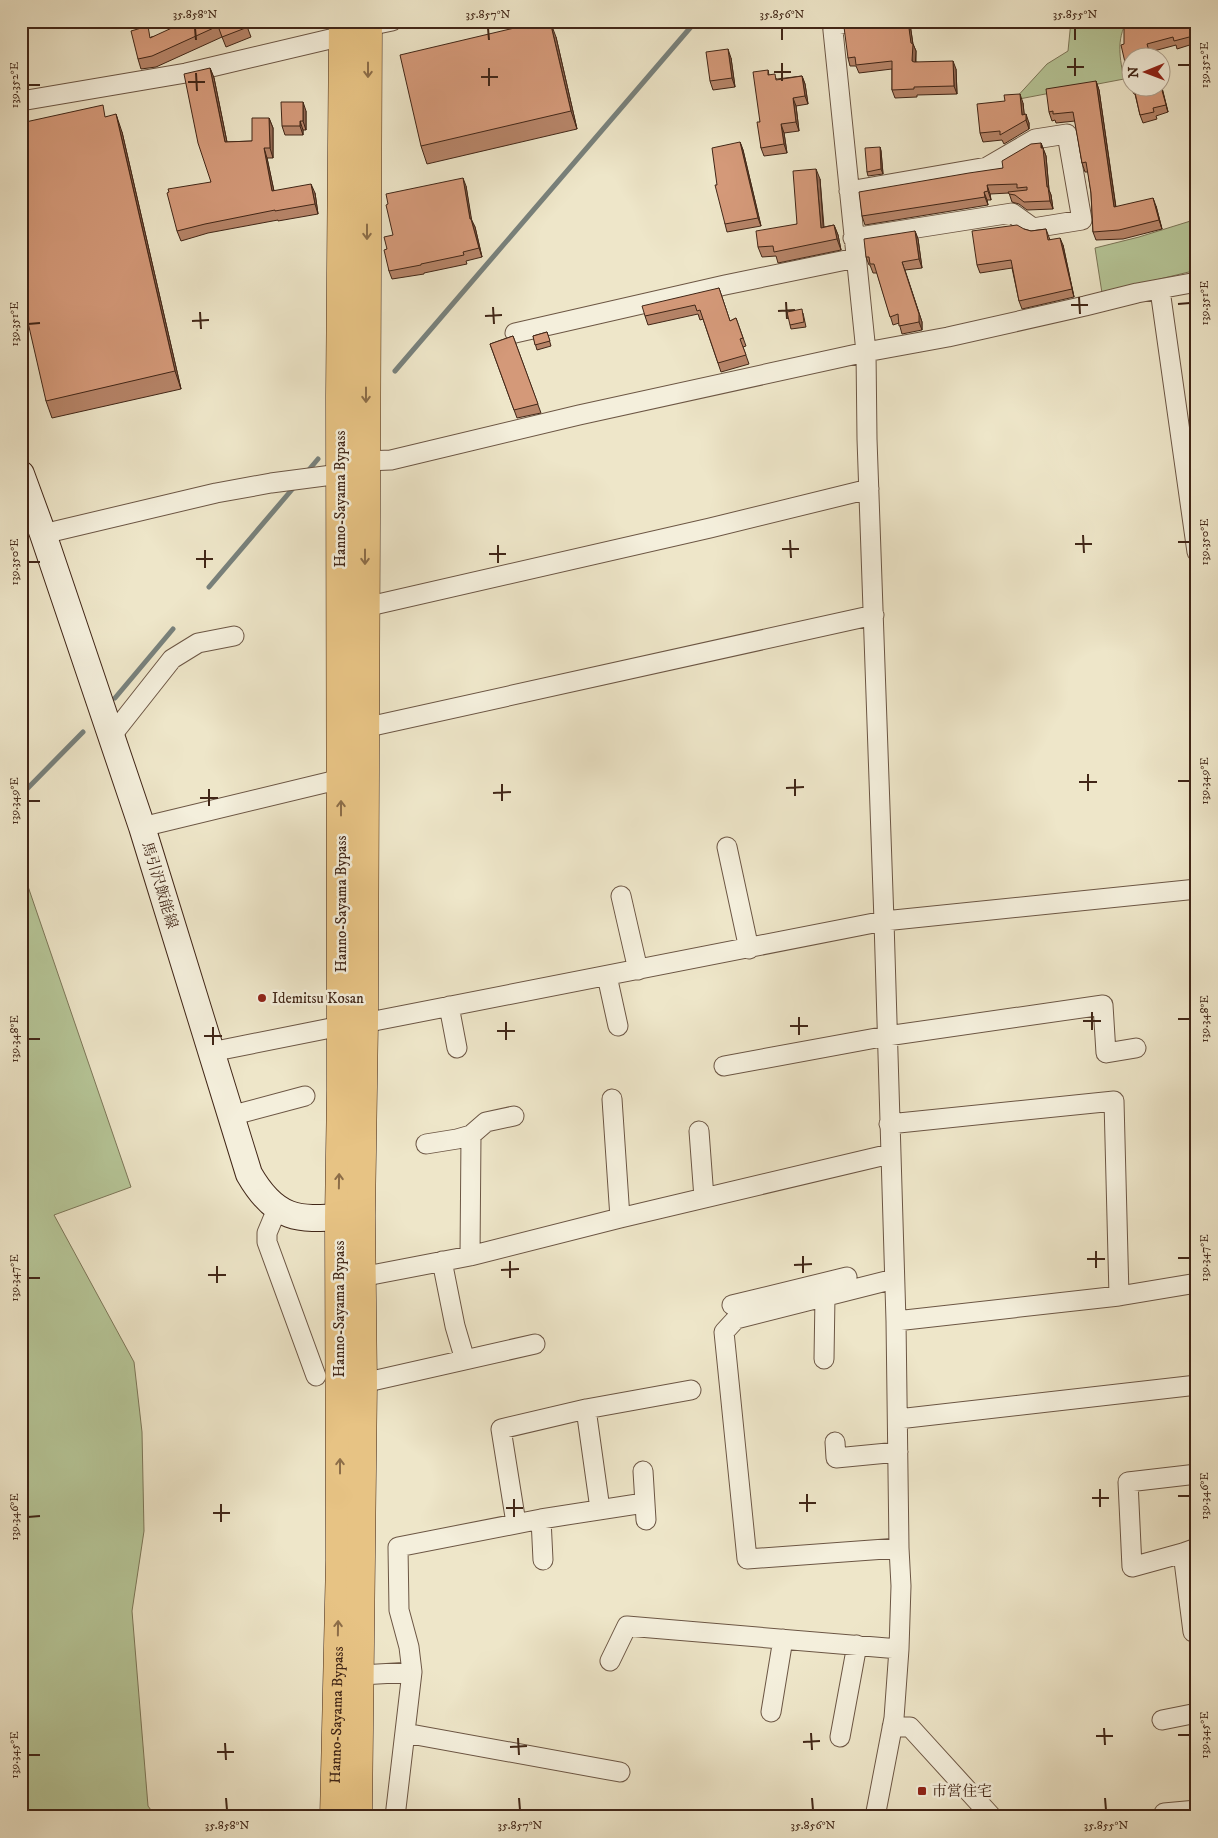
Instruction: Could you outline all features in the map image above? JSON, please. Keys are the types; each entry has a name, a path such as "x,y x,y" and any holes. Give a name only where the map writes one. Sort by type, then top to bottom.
{"highway":[{"name":"Hanno-Sayama Bypass","path":"334,1817 350,1216 353,1024 364,728 366,461 363,25"},
{"name":"Hanno-Sayama Bypass","path":"353,1024 341,779 340,474 363,25"},
{"name":"Hanno-Sayama Bypass","path":"350,1216 361,1277 363,1383 358,1817"}],"main road":[{"name":"馬引沢飯能線","path":"21,474 142,826 248,1174 258,1190 277,1209 291,1216 350,1216"}],"street":[{"path":"857,21 832,24 866,352 896,1321 901,1586 899,1648 892,1727 875,1817"},
{"path":"21,101 186,74 363,25"},
{"path":"849,191 987,167 1035,139 1067,134 1082,220 1033,228 1012,213 854,238"},
{"path":"515,333 725,285 856,258"},
{"path":"366,461 391,460 579,415 866,352 948,337 1137,293 1197,282"},
{"path":"1160,290 1197,552"},
{"path":"43,534 216,493 340,474"},
{"path":"365,607 710,528 869,489"},
{"path":"364,728 874,615"},
{"path":"112,735 172,659 198,643 234,636"},
{"path":"142,826 341,779"},
{"path":"727,847 749,949"},
{"path":"211,1052 749,949 884,921 1197,889"},
{"path":"621,896 638,970"},
{"path":"607,976 618,1026"},
{"path":"724,1066 887,1036 1102,1005 1106,1052 1136,1048"},
{"path":"449,1006 457,1048"},
{"path":"230,1116 306,1096"},
{"path":"612,1099 620,1218"},
{"path":"889,1124 1114,1101 1119,1296"},
{"path":"426,1144 472,1135 486,1122 514,1116"},
{"path":"698,1131 704,1198"},
{"path":"470,1256 472,1135"},
{"path":"361,1277 470,1256 620,1218 653,1212 890,1154"},
{"path":"277,1209 267,1232 267,1242 316,1376"},
{"path":"442,1261 455,1326 465,1360"},
{"path":"894,1273 825,1296 736,1319 724,1332 747,1559 899,1548"},
{"path":"732,1305 894,1273"},
{"path":"896,1321 1119,1296 1197,1283"},
{"path":"824,1359 825,1296"},
{"path":"363,1383 536,1344"},
{"path":"898,1419 1197,1385"},
{"path":"516,1523 501,1429 586,1409 691,1390"},
{"path":"586,1409 600,1509"},
{"path":"835,1442 836,1458 898,1452"},
{"path":"395,1817 412,1672 409,1647 399,1610 398,1547 516,1523 600,1509 645,1511 643,1471"},
{"path":"1197,1474 1128,1482 1132,1567 1190,1550 1194,1632 1197,1632"},
{"path":"541,1519 543,1560"},
{"path":"610,1661 627,1626 899,1648"},
{"path":"771,1712 783,1639"},
{"path":"840,1737 857,1645"},
{"path":"361,1675 412,1672"},
{"path":"1162,1720 1197,1713"},
{"path":"892,1727 910,1727 992,1817"},
{"path":"405,1732 620,1772"},
{"path":"1164,1817 1164,1813 1197,1810"}],"green space":[{"path":"1071,21 1127,21 1120,42 1120,80 1014,100 1047,64 1068,51"},
{"path":"1197,219 1197,270 1102,293 1095,248"},
{"path":"21,866 131,1187 54,1215 134,1362 142,1432 144,1531 132,1611 148,1806 156,1817 21,1817"}],"building":[{"path":"187,21 245,21 248,27 222,37 218,26 152,56 138,59 131,31 148,26 150,38"},
{"path":"550,21 571,111 421,146 400,55"},
{"path":"908,21 911,43 913,44 912,61 953,61 954,86 914,87 914,89 892,90 892,61 856,65 855,57 848,58 844,27 866,22 866,24"},
{"path":"1147,21 1173,21 1173,23 1189,21 1193,36 1174,41 1173,37 1147,44 1148,48 1122,48 1121,45 1124,44 1124,24 1148,24"},
{"path":"728,49 732,78 710,81 706,52"},
{"path":"210,68 225,142 252,141 252,118 269,118 270,148 264,148 272,191 311,184 315,204 275,210 177,231 167,193 169,192 168,189 211,182 198,143 184,74"},
{"path":"768,70 768,75 775,74 776,80 802,76 805,96 793,98 796,122 781,124 784,144 761,148 757,122 760,122 753,72"},
{"path":"1096,81 1114,207 1153,198 1159,220 1119,230 1093,232 1091,193 1086,162 1082,163 1073,112 1053,114 1053,111 1049,112 1046,89"},
{"path":"1020,94 1022,115 1026,114 1026,120 1000,135 1000,131 980,133 977,104 1005,101 1004,95"},
{"path":"1136,98 1164,98 1166,105 1153,108 1154,112 1140,115"},
{"path":"281,102 303,102 303,121 300,121 300,126 282,126"},
{"path":"103,105 105,117 116,114 175,371 46,401 21,292 21,123"},
{"path":"740,142 758,218 725,224 715,185 717,185 712,148"},
{"path":"1041,143 1050,201 1024,202 1015,195 1009,194 1008,192 1027,190 1027,187 1017,188 1017,184 987,185 988,191 984,192 985,197 862,216 859,192 1003,168 1002,161 1031,144"},
{"path":"880,147 881,169 867,172 865,148"},
{"path":"816,169 821,228 834,225 837,239 774,252 773,246 758,247 756,231 797,224 793,171"},
{"path":"463,178 470,219 479,248 463,252 464,255 389,271 384,250 387,249 384,237 393,235 386,205 388,204 386,194"},
{"path":"1017,225 1031,231 1046,229 1048,240 1060,238 1072,289 1019,301 1011,260 977,265 972,231"},
{"path":"915,231 919,259 902,262 919,314 919,322 899,326 898,314 890,317 874,264 870,264 869,257 866,257 864,239"},
{"path":"719,288 730,321 736,318 743,338 740,339 746,355 718,363 700,310 697,311 695,305 645,316 642,306"},
{"path":"802,309 804,322 790,325 787,312"},
{"path":"547,332 550,341 535,345 533,336"},
{"path":"513,336 538,404 514,410 490,344"}],"waterway":[{"path":"395,371 696,21"},
{"path":"307,472 318,459"},
{"path":"209,587 295,486"},
{"path":"115,698 173,629"},
{"path":"21,795 83,732"}],"place":[{"name":"Idemitsu Kosan","path":"262,998"},
{"name":"市営住宅","path":"922,1791"}]}
